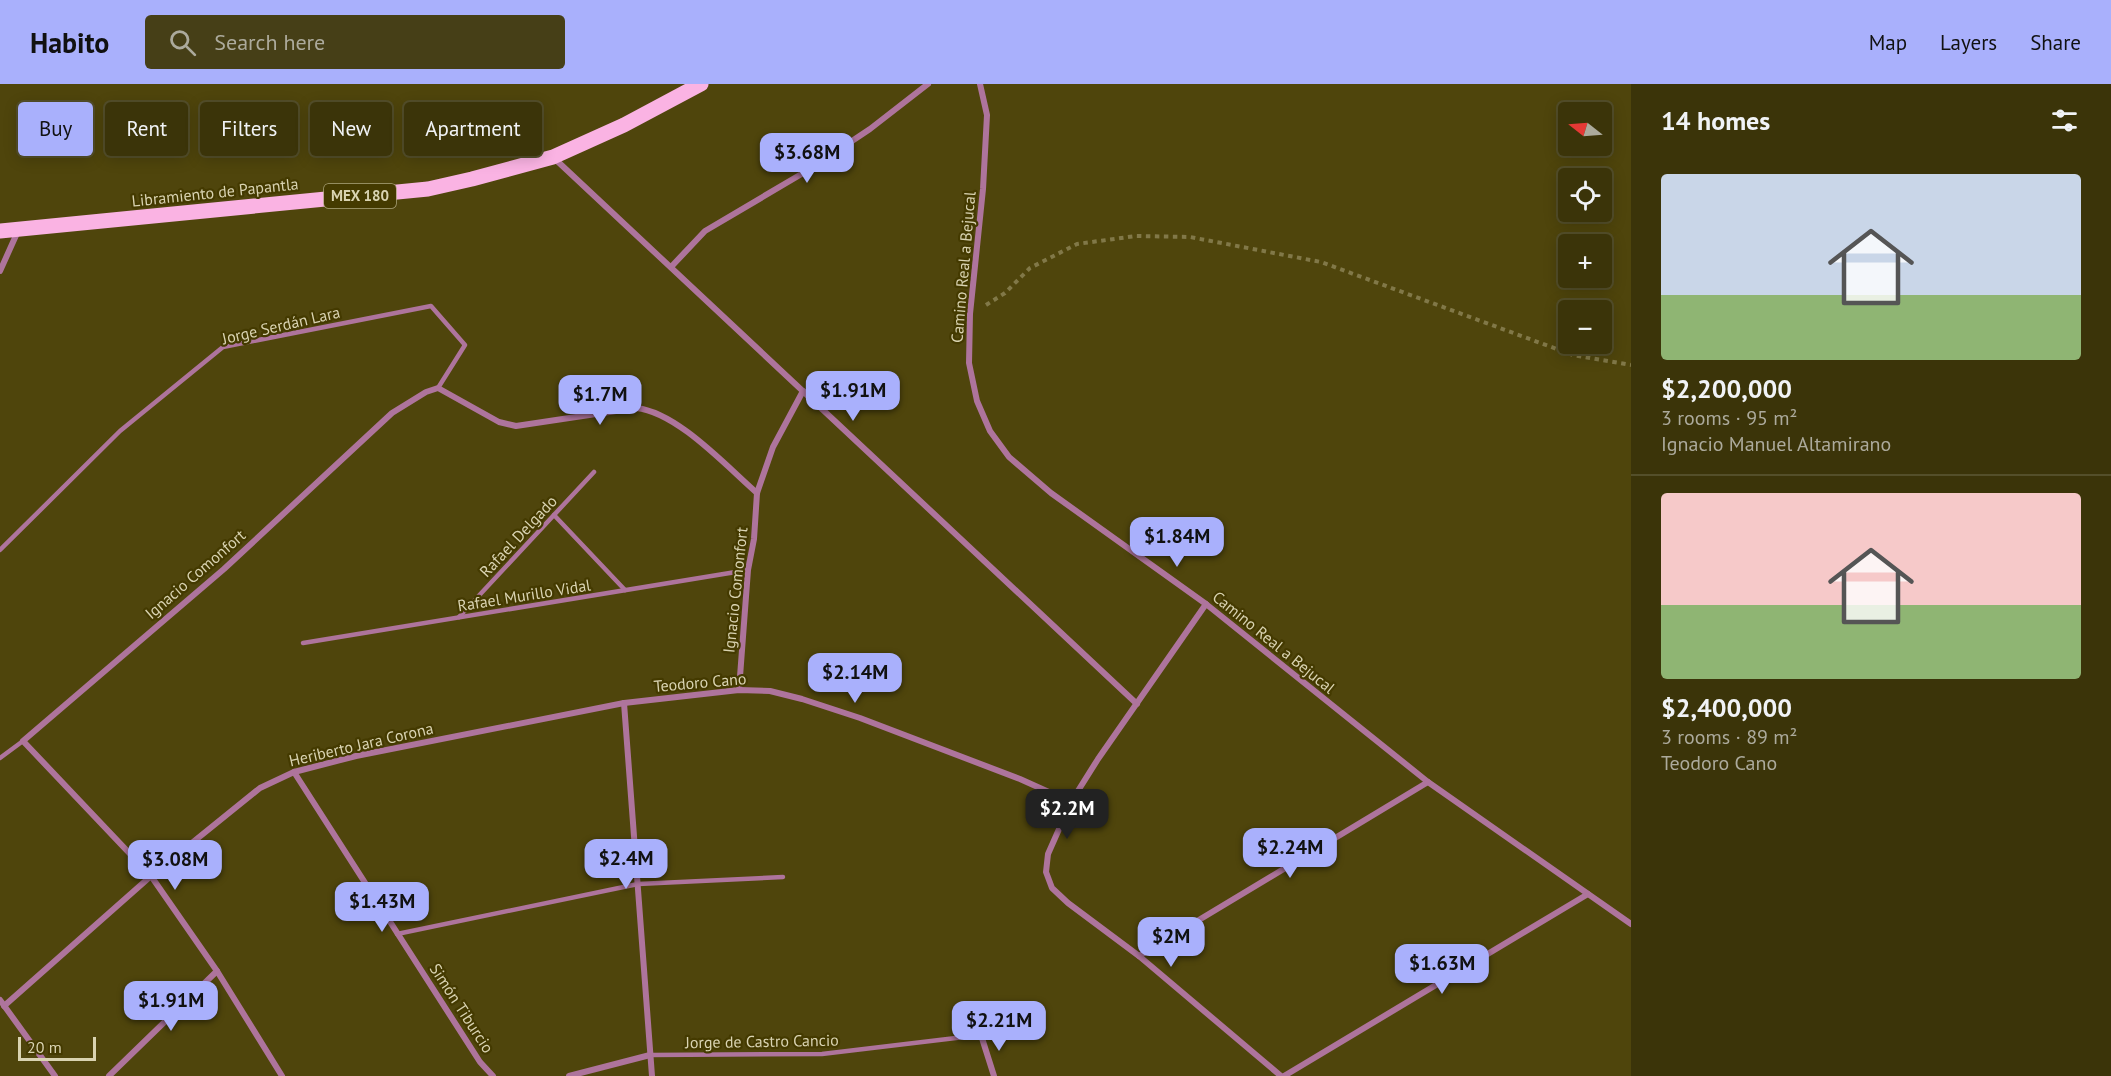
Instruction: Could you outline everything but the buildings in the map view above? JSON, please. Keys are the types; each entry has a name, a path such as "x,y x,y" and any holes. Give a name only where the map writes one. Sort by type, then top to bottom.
{"main road":[{"name":"Libramiento de Papantla","path":"0,231 428,189 553,157 624,125 701,84"}],"street":[{"path":"671,267 705,231 810,169 870,129 928,84"},
{"name":"Camino Real a Bejucal","path":"980,84 987,115 983,189 970,314 969,363 977,401 990,431 1009,458 1051,493 1206,604 1428,782 1631,924"},
{"path":"553,157 1137,704"},
{"path":"0,272 18,229"},
{"path":"438,388 499,422 516,426 636,408 653,411 690,433 758,493"},
{"name":"Ignacio Comonfort","path":"23,741 224,569 392,412 426,392 438,388"},
{"name":"Ignacio Comonfort","path":"739,690 748,570 754,538 758,493 773,447 803,391"},
{"path":"1206,604 1071,802 1048,854 1046,872 1052,888 1068,903 1139,956 1283,1076 1588,894"},
{"name":"Teodoro Cano","path":"624,703 739,690 770,691 860,718 1020,779 1071,802"},
{"path":"624,703 652,1076"},
{"name":"Heriberto Jara Corona","path":"2,1003 151,876 260,788 294,772 356,756 624,703"},
{"path":"23,741 151,876 217,971 282,1076"},
{"name":"Simón Tiburcio","path":"294,772 480,1062 493,1076"},
{"path":"1139,956 1428,782"},
{"path":"108,1076 217,971"},
{"path":"2,1003 55,1076"},
{"path":"981,1035 994,1076"},
{"path":"569,1076 650,1055"}],"lane":[{"name":"Jorge Serdán Lara","path":"0,550 120,431 223,347 431,306 465,345 438,388"},
{"name":"Rafael Delgado","path":"459,617 594,472"},
{"path":"554,515 625,590"},
{"name":"Rafael Murillo Vidal","path":"303,643 748,570"},
{"path":"0,758 23,741"},
{"path":"397,934 638,884 783,877"},
{"name":"Jorge de Castro Cancio","path":"650,1055 822,1054 981,1035"}],"path":[{"path":"970,314 1005,293 1030,268 1077,244 1136,236 1190,237 1321,262 1573,355 1631,365"}]}
